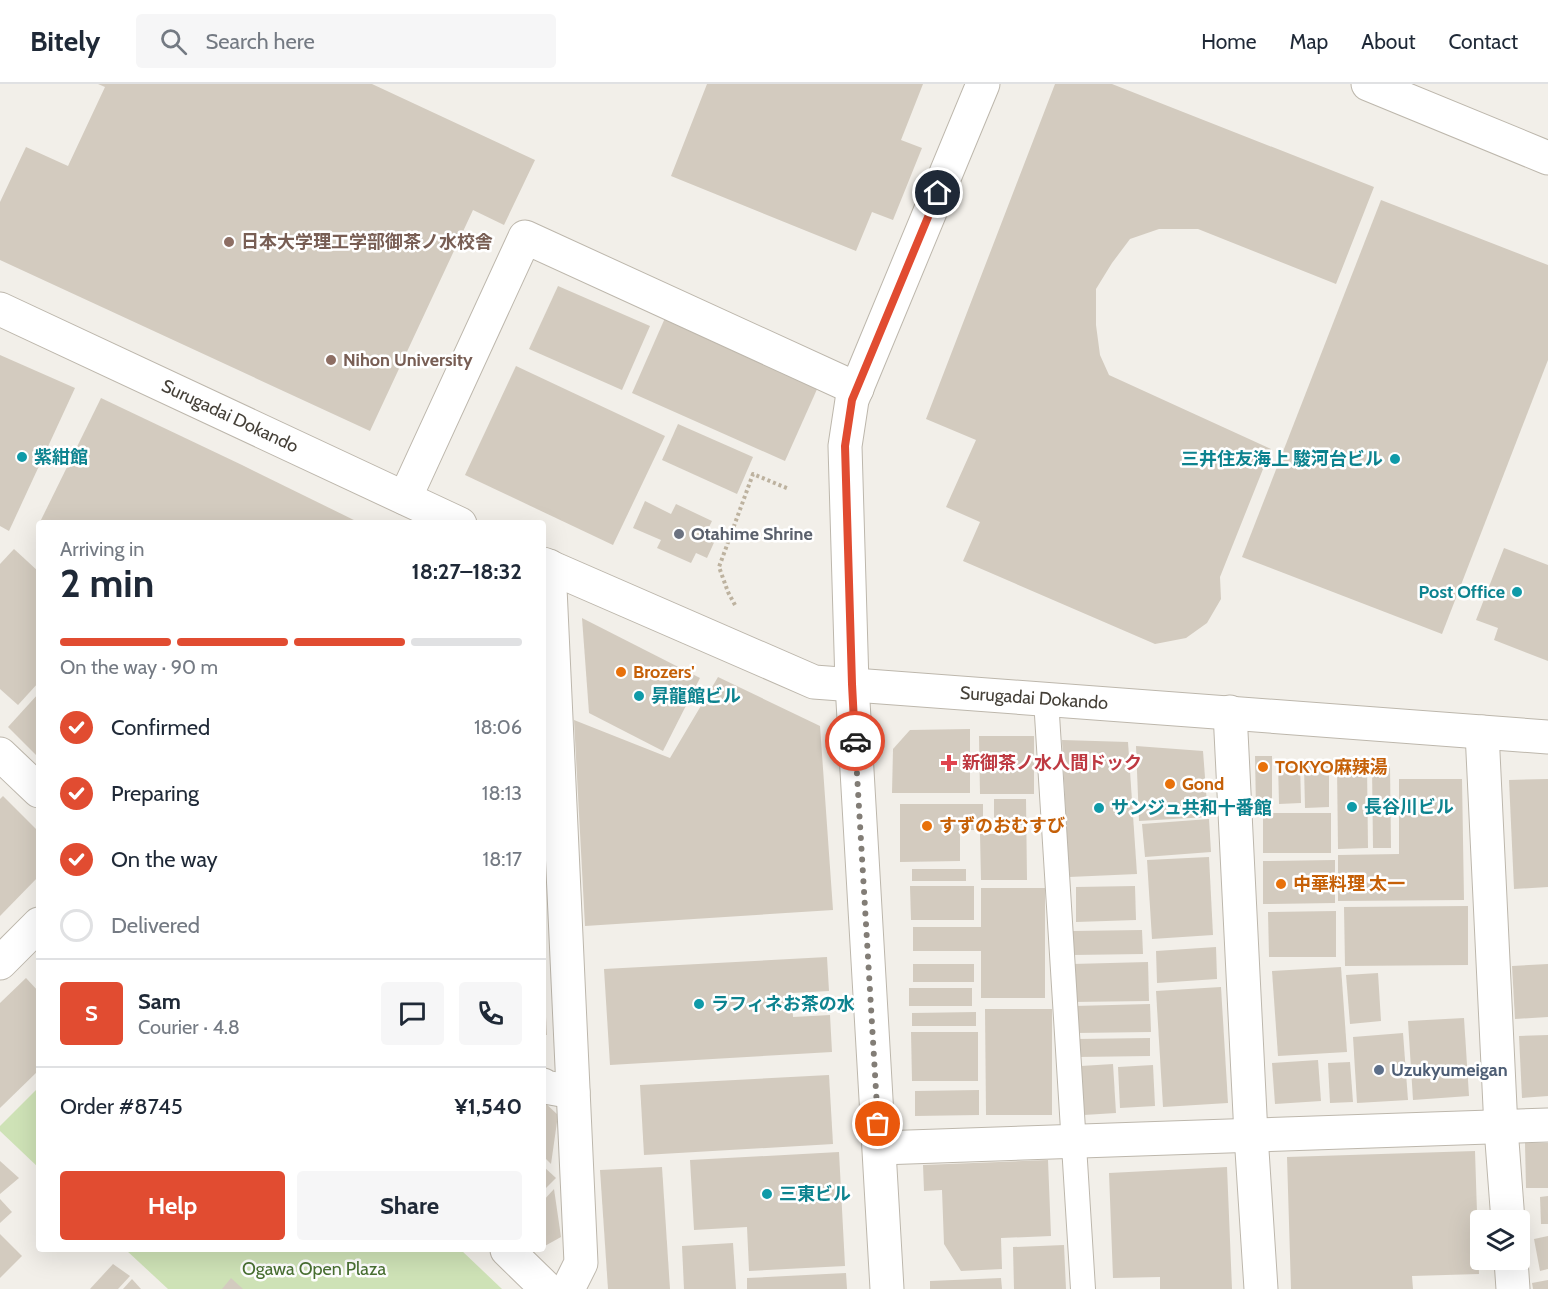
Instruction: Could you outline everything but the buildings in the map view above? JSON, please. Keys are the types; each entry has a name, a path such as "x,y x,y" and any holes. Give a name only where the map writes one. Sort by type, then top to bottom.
{"street":[{"path":"887,1289 852,684 845,446 852,400 983,84"},
{"path":"1368,84 1548,158"},
{"path":"405,498 525,237 857,389"},
{"name":"Surugadai Dokando","path":"0,309 405,498 443,520"},
{"path":"546,565 558,1088 580,1263 568,1289"},
{"name":"Surugadai Dokando","path":"546,565 814,682 1548,737"},
{"path":"1230,712 1261,1289"},
{"path":"1482,732 1501,1128 1507,1210"},
{"path":"0,754 36,788"},
{"path":"0,963 36,927"},
{"path":"880,1148 1548,1125"},
{"path":"509,1252 547,1289"},
{"path":"1512,1270 1513,1289"}],"lane":[{"path":"1046,699 1083,1289"}],"path":[{"path":"728,592 719,567 753,474 789,489"}],"green space":[{"path":"36,1090 36,1165 0,1131 0,1126"},
{"name":"Ogawa Open Plaza","path":"128,1252 463,1252 502,1289 168,1289"}],"way so far":[{"path":"855,741 878,1124"}],"place":[{"name":"日本大学理工学部御茶ノ水校舎","path":"229,242"},
{"name":"Nihon University","path":"331,360"},
{"name":"紫紺館","path":"22,457"},
{"name":"三井住友海上 駿河台ビル","path":"1395,459"},
{"name":"Otahime Shrine","path":"679,534"},
{"name":"Post Office","path":"1517,592"},
{"name":"Brozers'","path":"621,672"},
{"name":"昇龍館ビル","path":"639,696"},
{"name":"新御茶ノ水人間ドック","path":"949,763"},
{"name":"TOKYO麻辣湯","path":"1263,767"},
{"name":"Gond","path":"1170,784"},
{"name":"長谷川ビル","path":"1352,807"},
{"name":"サンジュ共和十番館","path":"1099,808"},
{"name":"すずのおむすび","path":"927,826"},
{"name":"中華料理 太一","path":"1281,884"},
{"name":"ラフィネお茶の水","path":"699,1004"},
{"name":"Uzukyumeigan","path":"1379,1070"},
{"name":"三東ビル","path":"767,1194"}],"route":[{"path":"855,741 845,446 852,400 938,193"}]}
